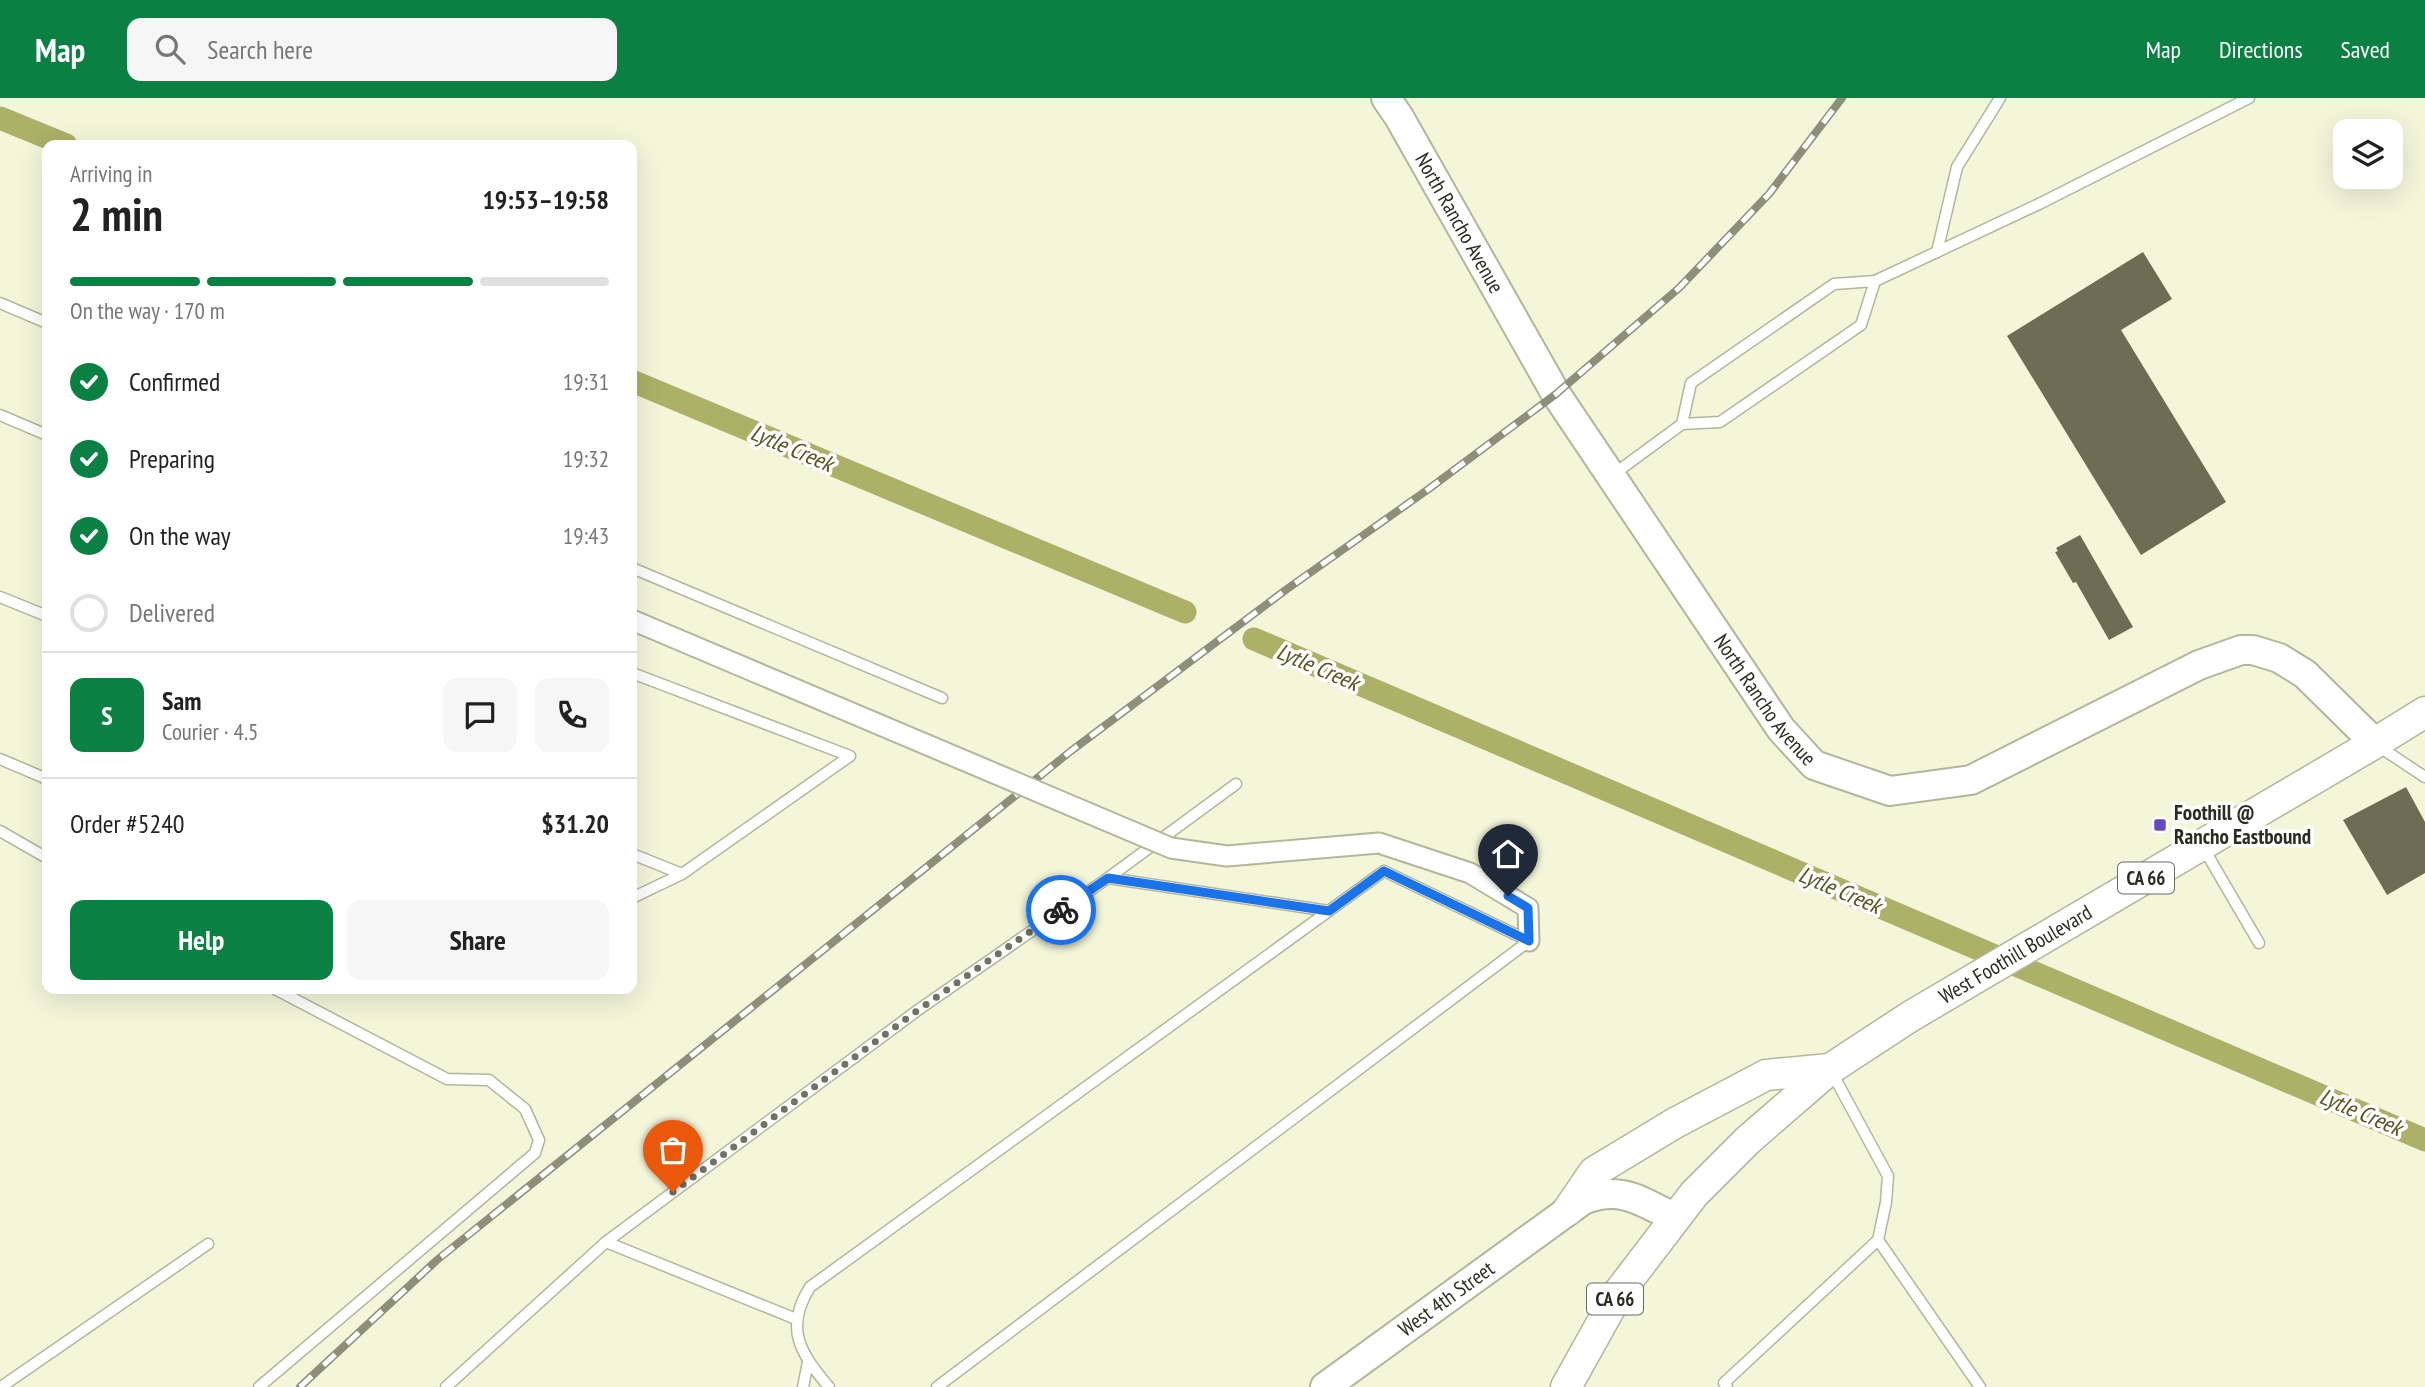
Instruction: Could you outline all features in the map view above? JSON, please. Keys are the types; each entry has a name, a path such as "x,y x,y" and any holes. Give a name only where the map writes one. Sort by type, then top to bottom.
{"main road":[{"name":"West Foothill Boulevard","path":"1675,1218 1694,1194 1748,1140 1830,1069 1911,1016 2425,712"},
{"path":"1568,1210 1594,1172 1675,1123 1766,1075 1830,1069"},
{"name":"CA 66","path":"1566,1387 1619,1292 1675,1218"}],"street":[{"name":"North Rancho Avenue","path":"1386,98 1556,394 1789,740 1814,765 1890,791 1971,780 2199,665 2241,650 2253,650 2279,658 2305,674 2375,743"},
{"path":"637,622 1171,848 1227,856 1379,843 1470,873 1528,908 1529,941"},
{"name":"West 4th Street","path":"1325,1387 1568,1210 1600,1193 1619,1193 1637,1198 1675,1218"}],"lane":[{"path":"1937,253 1956,167 2000,98"},
{"path":"1682,424 1691,383 1834,284 1875,281 2039,204 2249,98"},
{"path":"1611,476 1682,424 1720,422 1861,326 1875,281"},
{"path":"0,303 42,321"},
{"path":"0,415 42,433"},
{"path":"637,570 942,698"},
{"path":"0,597 42,615"},
{"path":"637,675 850,756 682,874 637,896"},
{"path":"2375,743 2425,777"},
{"path":"0,759 42,777"},
{"path":"446,1387 606,1242 918,1010 1108,878 1236,784"},
{"path":"0,831 42,855"},
{"path":"2202,845 2259,943"},
{"path":"637,856 682,874"},
{"path":"829,1387 808,1362 798,1340 796,1318 800,1302 810,1287 1384,871 1529,941 937,1387"},
{"path":"1108,878 1329,911"},
{"path":"259,1387 535,1153 539,1140 524,1110 489,1080 447,1079 285,994"},
{"path":"1727,1387 1724,1383 1878,1240 1888,1176 1830,1069"},
{"path":"1878,1240 1980,1387"},
{"path":"606,1242 796,1318"},
{"path":"1,1387 208,1244"},
{"path":"803,1387 808,1362"}],"building":[{"path":"2143,252 2172,299 2121,330 2226,502 2141,555 2007,336"},
{"path":"2080,535 2133,627 2109,640 2076,582 2073,583 2055,552 2058,551 2056,548"},
{"path":"2406,787 2425,822 2425,873 2387,895 2343,820"}],"waterway":[{"name":"Lytle Creek","path":"0,118 54,140"},
{"name":"Lytle Creek","path":"637,383 1185,612"},
{"name":"Lytle Creek","path":"1254,639 2425,1140"}],"railway":[{"path":"300,1387 437,1260 1071,751 1287,589 1430,488 1556,394 1679,288 1769,194 1842,98"}],"way so far":[{"path":"673,1192 918,1010 1061,910"}],"place":[{"name":"Foothill @ Rancho Eastbound","path":"2160,825"}],"route":[{"path":"1061,910 1108,878 1329,911 1384,871 1529,941 1528,908 1508,896"}]}
